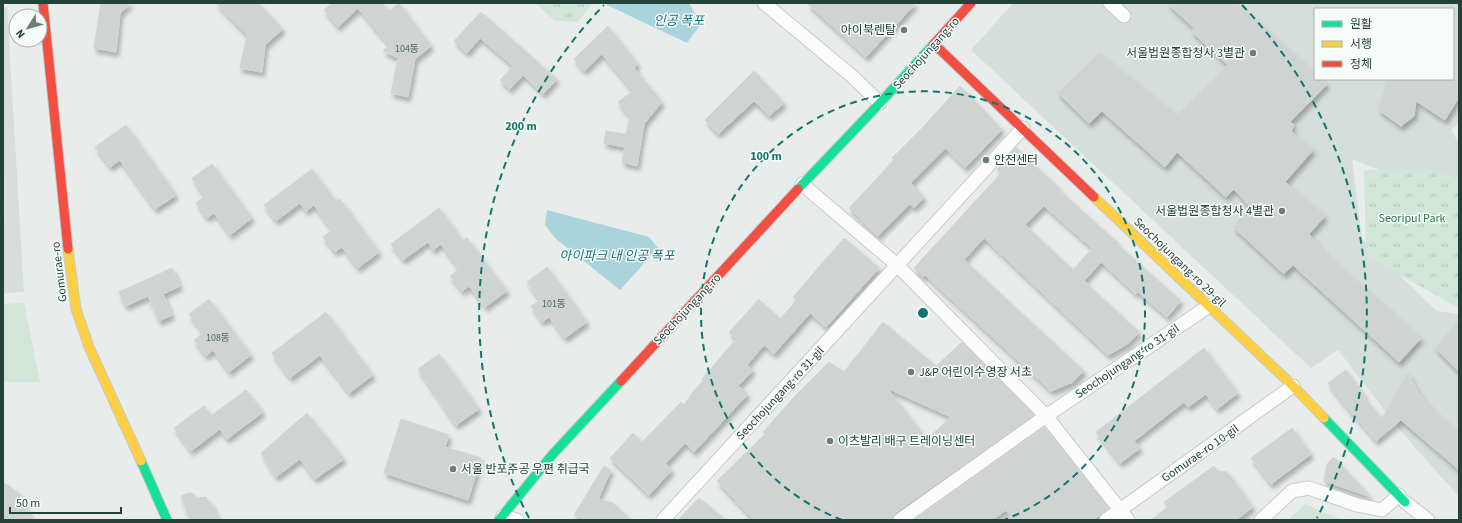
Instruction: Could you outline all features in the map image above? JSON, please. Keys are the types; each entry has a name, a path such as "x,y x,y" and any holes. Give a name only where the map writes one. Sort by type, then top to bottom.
{"street":[{"name":"Gomurae-ro","path":"43,3 71,275 76,309 89,347 136,448 167,520"},
{"path":"764,3 853,78 880,103"},
{"name":"Seochojungang-ro","path":"501,518 553,454 802,184 880,103 971,3"},
{"path":"1110,3 1124,16"},
{"name":"Seochojungang-ro 29-gil","path":"934,44 1293,386 1402,498"},
{"name":"Seochojungang-ro 31-gil","path":"663,520 1023,128"},
{"path":"802,184 897,265 1046,416 1123,515"},
{"name":"Seochojungang-ro 31-gil","path":"900,520 1046,416 1209,306"},
{"name":"Gomurae-ro 10-gil","path":"1106,520 1123,515 1293,386"},
{"path":"1261,520 1292,491 1309,488 1357,505 1382,510 1402,498 1428,520"},
{"path":"501,518 517,520"}],"shaded area":[{"path":"1013,3 1459,3 1459,123 1451,130 1459,143 1459,191 1441,195 1352,159 1362,239 1437,311 1459,314 1459,497 1398,428 1338,350 1311,368 971,50"},
{"path":"3,7 7,7 8,48 9,48 24,292 3,293"}],"green space":[{"path":"535,3 593,3 578,22 555,21"},
{"path":"3,140 6,218 3,219"},
{"name":"Seoripul Park","path":"1364,170 1427,171 1459,177 1459,308 1366,256"},
{"path":"24,303 40,382 3,382 3,304"},
{"path":"1305,504 1342,520 1288,520"}],"water":[{"name":"인공 폭포","path":"603,3 689,3 701,24 687,43"},
{"name":"아이파크 내 인공 폭포","path":"547,210 649,237 658,248 620,290 555,238 545,225"}],"building":[{"path":"101,3 131,3 120,13 116,52 94,48"},
{"path":"216,3 258,3 283,29 265,45 262,72 240,68 247,35"},
{"path":"332,3 383,3 389,11 399,3 431,46 415,59 408,97 391,93 398,58 383,51 389,45 358,8 338,27 324,10"},
{"path":"807,3 916,3 866,57"},
{"name":"서울법원종합청사 4별관","path":"1167,3 1236,3 1314,72 1314,80 1323,80 1327,84 1290,122 1294,125 1291,131 1313,150 1285,182 1325,216 1309,234 1328,256 1421,338 1399,362 1293,265 1284,274 1233,227 1250,207 1234,189 1226,197 1177,152 1165,167 1102,111 1089,123 1058,93 1099,53 1177,115 1228,65 1192,32 1194,28"},
{"path":"481,12 557,79 543,94 523,75 510,89 500,80 513,66 480,38 467,53 454,41"},
{"path":"608,26 638,64 634,68 662,102 644,124 637,166 622,162 625,147 604,143 606,131 626,134 630,116 618,102 633,91 602,54 584,71 574,59"},
{"path":"754,71 784,103 769,116 754,101 718,134 705,120"},
{"path":"1459,79 1459,97 1445,120 1416,101 1414,116 1401,126 1379,110 1387,80"},
{"path":"960,86 1002,129 965,168 946,148 911,183 924,197 914,208 910,204 878,236 849,208 894,160 892,158 924,126"},
{"path":"126,125 176,195 155,209 120,160 110,167 95,147"},
{"path":"1016,147 1060,189 1059,190 1181,301 1167,317 1138,292 1136,294 1101,262 1084,281 1139,332 1129,343 1108,355 984,238 964,260 1084,371 1073,382 1051,391 925,275 923,277 914,268 1001,173 997,169","holes":["1044,206 1092,248 1073,270 1025,225"]},
{"path":"212,164 252,218 230,235 214,213 207,218 196,203 205,196 192,178"},
{"path":"312,169 336,202 340,199 379,252 358,268 342,247 335,252 323,237 332,230 314,205 306,211 300,203 276,221 264,205"},
{"path":"439,208 463,241 467,238 507,291 485,307 469,286 462,291 450,276 459,269 441,244 433,250 428,242 403,260 391,244"},
{"path":"844,238 879,268 826,327 810,313 774,354 764,345 747,365 753,370 738,386 748,394 694,452 685,443 665,464 672,470 649,495 610,458 633,433 642,442 681,402 684,405 703,381 702,379 736,339 729,332 759,299 780,319 797,300 793,297"},
{"path":"547,267 587,322 565,338 549,317 542,322 531,306 540,300 527,282"},
{"path":"172,268 180,286 163,294 172,315 159,321 148,296 126,306 119,292"},
{"path":"209,299 251,355 229,372 213,350 206,356 194,340 203,333 189,314"},
{"path":"326,312 373,375 349,393 320,355 290,378 272,353"},
{"path":"1459,320 1459,372 1435,348"},
{"path":"883,322 936,366 962,342 1034,415 895,513 892,520 754,520 717,481 765,434 763,432 795,396 829,362 844,372","holes":["887,388 951,417 927,439"]},
{"path":"1204,348 1238,393 1217,409 1206,394 1188,407 1184,402 1134,441 1140,448 1120,463 1096,432"},
{"path":"439,354 479,409 456,425 418,369"},
{"path":"1346,370 1365,396 1363,397 1382,418 1408,373 1418,392 1431,409 1459,432 1459,470 1401,420 1376,441 1328,383"},
{"path":"246,390 263,412 227,439 220,429 191,451 174,428 204,406 211,416"},
{"path":"307,413 344,459 315,479 300,459 276,477 261,453"},
{"path":"401,419 449,435 445,447 481,458 468,500 384,473"},
{"path":"1044,427 1109,508 1100,515 1093,520 1013,520 1006,510 992,520 914,520"},
{"path":"1292,428 1311,454 1271,484 1251,458"},
{"path":"1334,457 1371,497 1324,481 1327,464"},
{"path":"604,466 611,470 598,499 613,503 630,520 588,520 574,515"},
{"path":"1214,466 1218,471 1227,472 1253,507 1236,520 1151,520 1168,507 1164,502"},
{"path":"3,482 20,494 32,520 3,520"},
{"path":"189,493 194,494 197,498 206,497 208,502 210,501 219,520 190,520 181,496"},
{"path":"699,498 726,520 678,520"}],"traffic: fast":[{"path":"798,189 933,45"},
{"path":"499,520 553,454 621,381"},
{"path":"1324,418 1405,502"},
{"path":"141,461 167,520"}],"traffic: slow":[{"path":"1094,197 1293,386 1324,418"},
{"path":"68,249 76,309 89,347 141,461"}],"traffic: jam":[{"path":"43,3 68,249"},
{"path":"933,45 971,3"},
{"path":"934,44 1094,197"},
{"path":"621,381 798,189"}],"place":[{"name":"아이북렌탈","path":"904,30"},
{"name":"서울법원종합청사 3별관","path":"1253,53"},
{"name":"안전센터","path":"986,160"},
{"name":"서울법원종합청사 4별관","path":"1282,211"},
{"name":"J&P 어린이수영장 서초","path":"911,372"},
{"name":"이츠발리 배구 트레이닝센터","path":"830,441"},
{"name":"서울 반포주공 우편 취급국","path":"453,469"}]}
